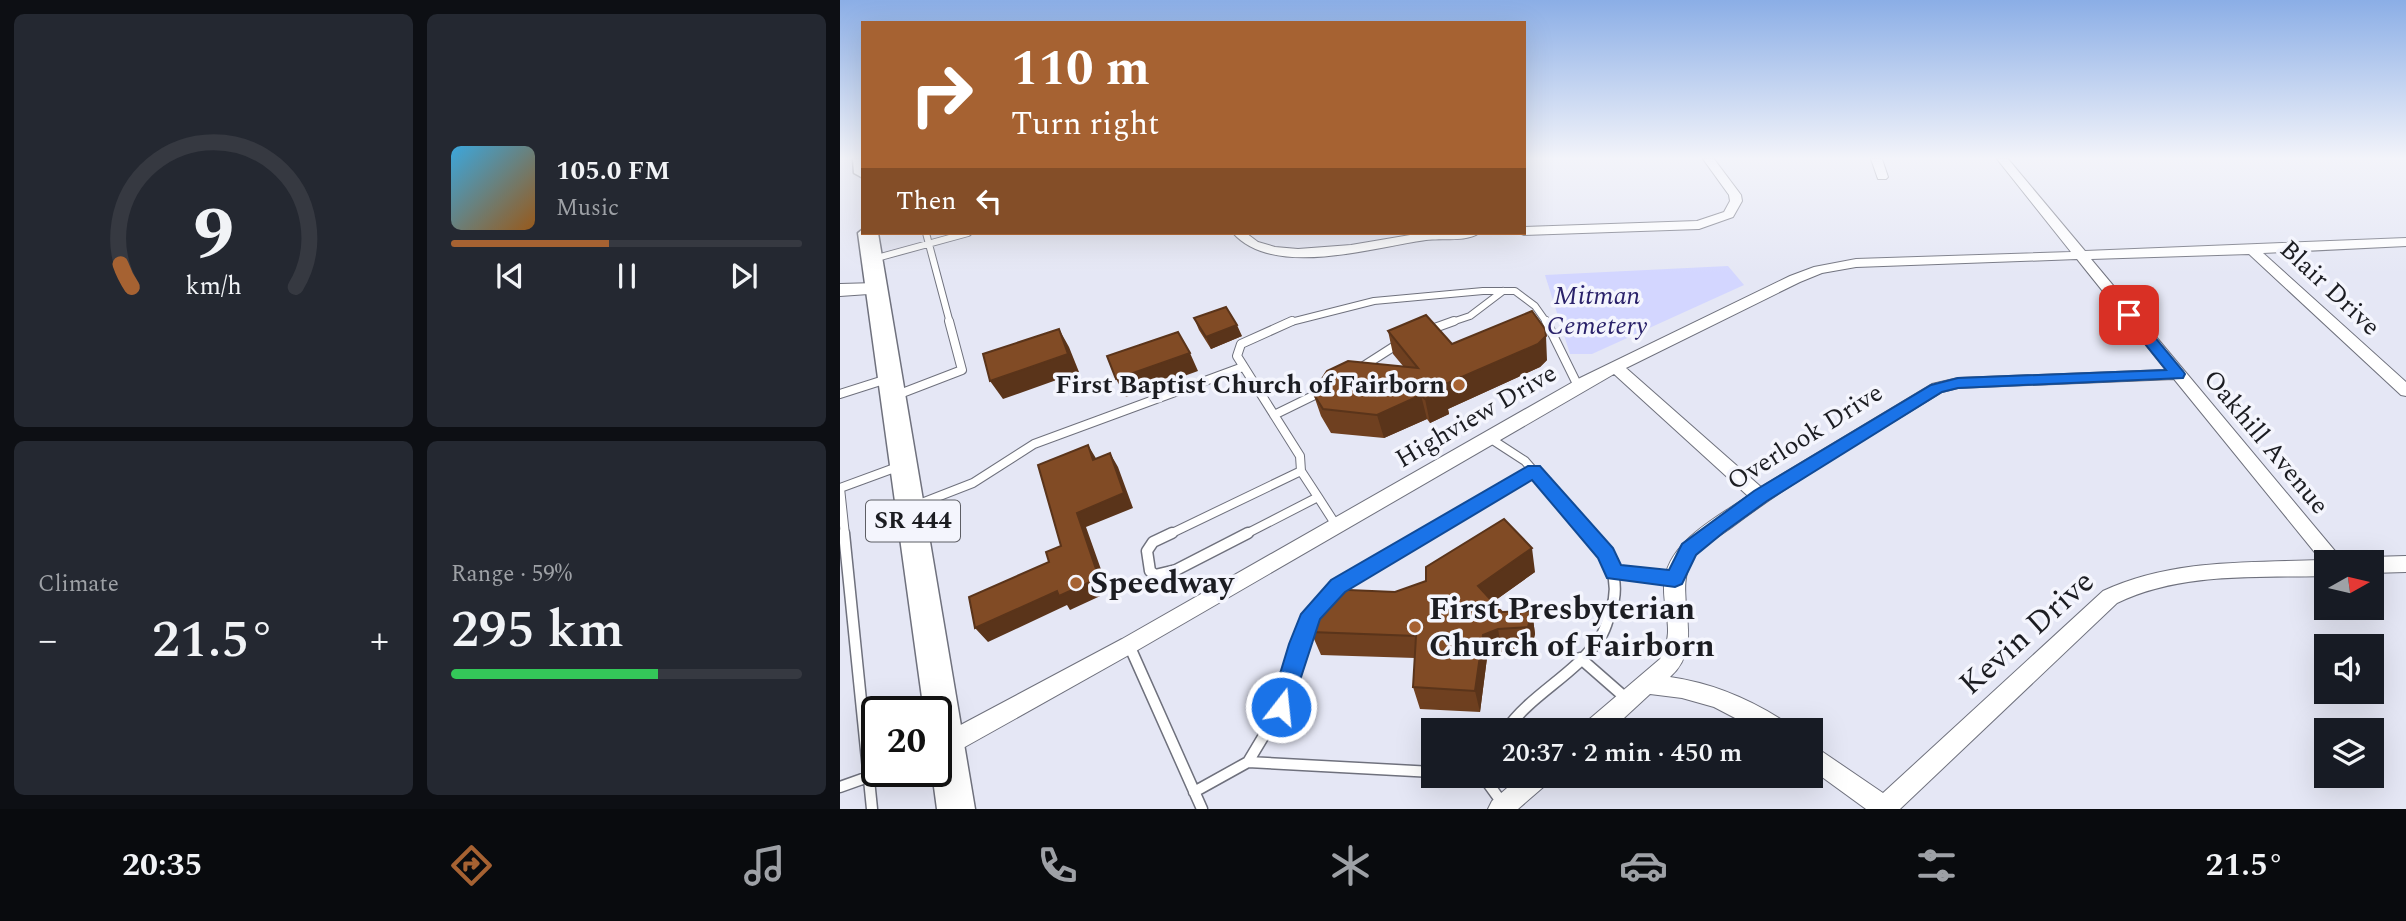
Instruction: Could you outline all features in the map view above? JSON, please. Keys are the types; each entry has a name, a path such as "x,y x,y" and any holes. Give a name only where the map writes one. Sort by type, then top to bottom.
{"main road":[{"name":"SR 444","path":"870,246 905,465 935,696"},
{"path":"840,290 876,289"},
{"name":"SR 444","path":"951,787 956,809"}],"street":[{"path":"1526,231 1693,226 1721,219 1734,208 1736,201 1733,197"},
{"name":"Oakhill Avenue","path":"2033,197 2323,550"},
{"path":"1241,235 1265,248 1301,252 1436,235"},
{"name":"Highview Drive","path":"952,741 1129,645 1578,386 1795,279 1819,270 1856,263 2252,250 2406,242"},
{"name":"Blair Drive","path":"2252,250 2406,391"},
{"path":"1615,367 1760,496"},
{"name":"Overlook Drive","path":"1675,579 1683,557 1689,550 1760,496 1945,386 2178,374"},
{"path":"2384,565 2406,564"},
{"name":"Kevin Drive","path":"1885,808 2023,676 2110,597 2127,587 2171,576 2314,569"},
{"path":"1608,718 1667,666 1680,632 1675,579"},
{"path":"1647,684 1694,690 1719,697 1761,718"},
{"path":"1823,764 1885,808"},
{"path":"1502,807 1525,788"}],"lane":[{"path":"840,394 892,387 962,370 927,235"},
{"path":"870,246 930,243 960,235"},
{"path":"1351,375 1386,350 1413,336 1470,316 1503,291"},
{"path":"1336,525 1301,471 1300,457 1237,356 1241,344 1297,317 1334,308 1420,296 1515,291 1527,298 1554,339 1578,386"},
{"path":"911,507 973,483 1034,444 1243,367"},
{"path":"1274,415 1330,388"},
{"path":"1488,438 1525,461 1606,554 1614,573 1615,598 1602,635 1580,659 1520,710 1514,718"},
{"path":"866,696 840,488 905,465"},
{"path":"1301,471 1153,542 1147,551 1150,571 1155,575 1175,570 1318,497"},
{"path":"1194,792 1248,762 1281,707 1311,614 1338,586 1534,471"},
{"path":"1614,573 1675,579"},
{"path":"1129,645 1202,809"},
{"path":"1580,659 1628,700"},
{"path":"1248,762 1421,771"},
{"path":"840,787 861,779"},
{"path":"872,809 875,787"},
{"path":"1490,788 1502,807"}],"green space":[{"name":"Mitman Cemetery","path":"1728,266 1744,285 1592,354 1570,354 1545,275"}],"building":[{"path":"1226,307 1237,325 1206,337 1194,318"},
{"path":"1532,311 1545,329 1546,336 1538,344 1441,386 1444,390 1425,399 1421,395 1377,415 1323,409 1313,393 1327,371 1348,361 1418,368 1388,331 1426,315 1452,344"},
{"path":"1059,329 1068,354 990,381 983,354"},
{"path":"1178,332 1190,353 1116,379 1107,356"},
{"path":"1088,445 1093,460 1110,453 1124,493 1077,513 1099,578 1059,596 1057,591 975,628 969,597 1049,562 1046,552 1061,546 1038,465"},
{"path":"1504,519 1532,548 1478,586 1502,612 1532,611 1528,627 1498,629 1483,635 1475,691 1413,687 1416,636 1311,632 1326,589 1395,592 1426,581 1426,567"}],"place":[{"name":"First Baptist Church of Fairborn","path":"1459,385"},
{"name":"Speedway","path":"1076,583"},
{"name":"First Presbyterian Church of Fairborn","path":"1415,627"}],"route":[{"path":"1281,707 1311,614 1338,586 1534,471 1606,554 1614,573 1675,579 1683,557 1697,542 1760,496 1937,388 1958,383 2178,374 2129,315"}]}
